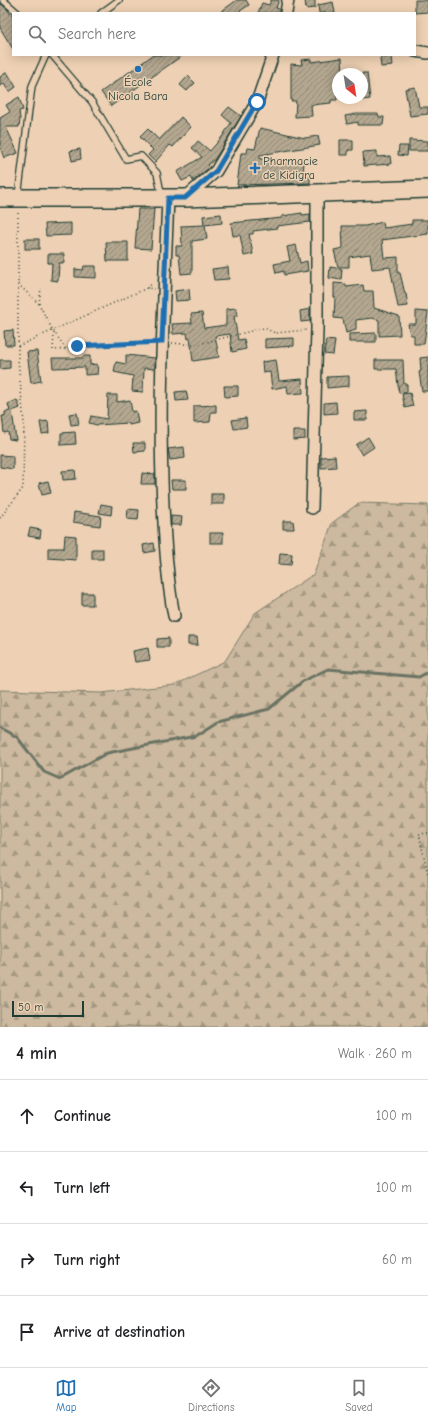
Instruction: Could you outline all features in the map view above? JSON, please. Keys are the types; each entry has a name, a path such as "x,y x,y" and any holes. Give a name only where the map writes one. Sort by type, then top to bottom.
{"main road":[{"path":"0,198 172,198 428,189"}],"street":[{"path":"286,12 288,0"},
{"path":"416,51 428,53"},
{"path":"174,616 167,578 160,454 164,290 172,198 216,171 257,102 272,56"},
{"path":"312,508 317,329 317,192"}],"lane":[{"path":"3,0 17,12"},
{"path":"102,12 119,0"},
{"path":"18,198 32,86 46,56"},
{"path":"53,56 92,102 126,159 141,156 157,173 172,198"}],"path":[{"path":"0,518 23,488 24,423 18,346 18,198"},
{"path":"18,284 39,304 54,333 66,349"},
{"path":"39,304 41,288"},
{"path":"18,346 52,329 147,288 164,290"},
{"path":"54,333 53,350 77,346 162,342 194,346 264,328 275,333 317,329"},
{"path":"428,833 419,834 428,874"}],"green space":[{"path":"359,503 428,505 428,1027 0,1027 0,690 101,693 175,685 225,661 255,613 314,574 332,523"}],"building":[{"path":"237,0 246,0 249,5 238,12 220,12"},
{"path":"271,0 279,0 276,8 279,9 279,12 258,12 262,3 269,5"},
{"path":"305,0 315,0 315,8 306,9"},
{"path":"415,0 428,0 428,12 415,12"},
{"path":"333,2 335,12 319,12 318,5"},
{"path":"0,3 8,10 12,16 12,47 0,28"},
{"path":"152,56 182,56 111,106 101,92"},
{"path":"392,56 393,66 381,67 380,58"},
{"path":"342,58 343,68 332,68 331,103 311,105 312,116 295,117 296,101 291,101 291,64 302,65 301,60 311,59 311,62"},
{"path":"7,72 16,87 9,92 4,84 0,86 0,77"},
{"path":"188,76 195,83 187,91 180,85"},
{"path":"368,82 370,99 368,99"},
{"path":"415,87 419,107 428,107 428,114 410,116 405,89"},
{"path":"19,97 23,110 19,111 19,127 6,127 18,153 4,158 0,147 0,118 10,112 6,105"},
{"path":"229,107 241,116 215,159 208,165 210,167 193,181 191,177 182,181 177,172 202,157 192,148 198,141 210,151 231,123 222,115"},
{"path":"356,114 378,114 379,117 384,117 383,125 358,125 358,122 347,124 345,116"},
{"path":"181,117 191,127 173,147 170,145 155,162 148,155 153,150 140,137 148,129 159,140"},
{"path":"260,128 305,138 318,136 320,145 260,155 260,159 304,161 303,177 310,177 310,183 237,185 241,153 247,153 248,148 255,149"},
{"path":"340,140 353,140 353,150 348,150 348,155 340,155"},
{"path":"409,140 428,141 428,151 409,151"},
{"path":"399,146 408,146 407,156 398,155"},
{"path":"80,149 81,159 72,161 70,151"},
{"path":"377,151 377,157 390,156 391,164 364,166 363,152"},
{"path":"138,209 154,209 151,249 135,248"},
{"path":"302,213 302,215 310,214 310,222 277,226 277,228 253,231 253,234 249,234 253,254 244,256 240,235 233,236 231,223 282,218 282,216"},
{"path":"221,214 222,223 205,225 207,239 192,241 192,273 181,274 179,255 176,255 176,246 182,246 181,226 204,225 203,216"},
{"path":"412,220 428,220 428,234 382,240 384,258 398,257 398,273 400,273 408,306 398,307 390,267 372,269 370,254 349,257 349,267 338,267 334,250 343,248 342,226 365,226 383,222 384,228 412,224"},
{"path":"71,223 71,235 46,236 45,224"},
{"path":"25,239 39,239 39,249 25,249"},
{"path":"106,242 128,242 128,261 107,261"},
{"path":"296,245 300,263 307,261 308,271 284,275 284,271 276,273 274,264 290,261 287,247"},
{"path":"48,254 64,254 64,263 59,263 58,281 51,280 52,263 48,263"},
{"path":"84,266 96,266 96,278 75,277 75,269 83,270"},
{"path":"228,267 229,279 214,280 212,269"},
{"path":"330,267 342,269 341,280 329,278"},
{"path":"334,283 346,284 346,287 363,285 364,291 373,291 374,308 399,316 400,335 379,336 379,320 372,318 356,320 356,330 346,333 343,319 334,318"},
{"path":"189,289 190,300 176,301 175,291"},
{"path":"236,308 237,316 234,316 238,340 244,339 246,349 232,352 230,334 215,336 219,357 193,361 190,338 188,339 187,333 173,334 172,324 192,323 191,314 202,313 204,328 226,325 226,309"},
{"path":"310,309 310,321 301,322 300,311"},
{"path":"416,311 428,312 424,344 414,344 414,335 410,335 408,324 416,324"},
{"path":"13,330 14,345 5,345 4,331"},
{"path":"376,333 376,342 349,342 349,334"},
{"path":"294,338 294,346 265,348 265,339"},
{"path":"326,340 335,341 333,355 324,354"},
{"path":"37,351 41,381 31,383 27,352"},
{"path":"126,355 155,358 155,369 144,368 143,392 132,391 133,376 114,372 116,362 126,364"},
{"path":"83,356 90,356 90,365 97,364 98,374 85,375 85,367 53,368 52,358 83,358"},
{"path":"428,357 428,391 422,391 419,372 421,371 420,358"},
{"path":"0,360 10,360 10,368 0,369"},
{"path":"276,360 279,381 302,379 303,393 288,394 287,386 272,389 270,372 263,373 262,362"},
{"path":"375,360 403,360 404,384 407,384 407,392 399,393 396,369 375,369"},
{"path":"349,376 349,386 327,388 327,377"},
{"path":"224,386 238,386 238,396 225,397"},
{"path":"186,391 188,400 176,401 175,392"},
{"path":"410,393 413,406 405,408 402,394"},
{"path":"108,395 117,395 117,402 130,400 132,412 136,411 138,423 129,425 129,423 97,425 89,423 91,416 107,419"},
{"path":"17,400 20,408 12,411 16,440 9,439 8,432 4,433 2,416 5,416 5,412 10,411 8,404"},
{"path":"336,402 337,413 324,414 324,403"},
{"path":"216,405 216,412 211,412 210,422 194,423 194,406"},
{"path":"367,411 367,420 354,420 354,412"},
{"path":"77,413 79,424 71,425 69,414"},
{"path":"246,418 247,427 234,429 232,420"},
{"path":"48,421 49,433 42,434 40,422"},
{"path":"293,431 305,431 305,439 293,440"},
{"path":"75,432 76,444 61,445 61,433"},
{"path":"368,437 374,447 362,455 356,445"},
{"path":"133,443 145,443 145,451 134,452"},
{"path":"184,447 185,458 170,460 168,449"},
{"path":"0,455 13,456 13,469 0,467"},
{"path":"335,456 336,467 321,468 321,457"},
{"path":"75,470 76,479 63,480 62,471"},
{"path":"142,473 155,474 155,484 141,484"},
{"path":"171,480 186,480 186,489 172,489"},
{"path":"48,481 51,493 42,495 39,483"},
{"path":"211,494 224,494 224,504 211,504"},
{"path":"101,504 112,506 111,515 99,513"},
{"path":"128,509 139,510 138,520 127,519"},
{"path":"74,512 101,516 100,526 73,522"},
{"path":"171,516 182,517 181,525 171,525"},
{"path":"283,521 293,521 294,529 283,529"},
{"path":"30,528 41,530 40,538 28,536"},
{"path":"210,533 223,533 223,543 210,543"},
{"path":"65,535 76,536 76,560 48,558 48,548 64,548"},
{"path":"154,543 155,551 144,553 143,545"},
{"path":"92,549 103,549 103,559 92,559"},
{"path":"280,553 292,554 291,565 279,564"},
{"path":"82,593 93,593 93,605 82,605"},
{"path":"188,637 197,637 198,645 188,645"},
{"path":"169,638 169,647 157,647 157,639"},
{"path":"148,648 150,660 135,662 133,651"}],"waterway":[{"path":"0,728 17,737 44,772 60,779 107,753 196,736 218,722 269,709 303,681 328,669 419,677 428,672"}],"place":[{"name":"École Nicola Bara","path":"138,69"},
{"name":"Pharmacie de Kidigra","path":"255,168"}],"route":[{"path":"77,346 162,342 168,198 185,198 216,171 257,102"}]}
